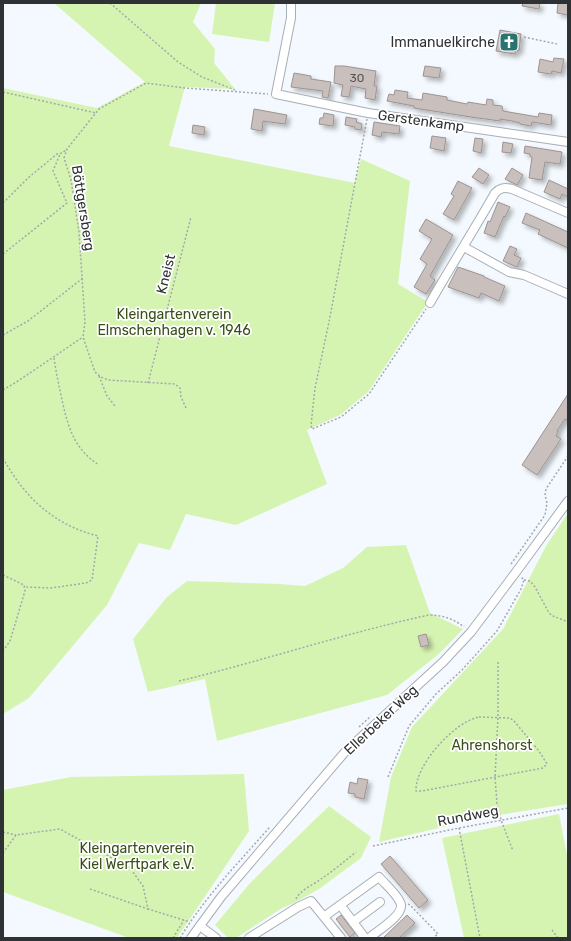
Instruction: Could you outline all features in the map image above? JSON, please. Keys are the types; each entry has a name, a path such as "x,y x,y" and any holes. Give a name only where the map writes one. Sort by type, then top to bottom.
{"street":[{"path":"276,94 291,18 291,3"},
{"name":"Gerstenkamp","path":"276,94 368,114 568,142"},
{"path":"430,303 458,253 464,247 499,189 512,189 568,213"},
{"path":"464,247 509,272 524,275 568,294"},
{"name":"Ellerbeker Weg","path":"191,938 221,897 345,752 443,662 471,632 568,501"},
{"path":"325,916 341,906 379,877 401,902 401,909 398,915 369,938"},
{"path":"249,938 298,907 311,901 325,916 341,938"},
{"path":"353,922 380,902"},
{"path":"341,906 366,938"},
{"path":"200,926 216,938"}],"path":[{"path":"110,3 178,62 202,77 237,91"},
{"path":"524,37 557,44"},
{"name":"Böttgersberg","path":"83,337 85,322 83,278 79,232 70,180 64,158 67,149 99,109 146,83 186,88 276,94"},
{"path":"3,92 96,113"},
{"path":"368,114 329,322 315,388 311,425 312,429 341,417 369,394 430,303"},
{"path":"3,203 28,178 56,154 60,154 67,149"},
{"path":"3,254 67,203 53,171 60,154"},
{"name":"Kneist","path":"148,383 191,217"},
{"path":"3,335 28,321 83,278"},
{"path":"3,390 54,358 83,337 95,372 99,376 107,396 115,406"},
{"path":"54,358 64,413 70,432 89,458 99,465"},
{"path":"99,376 108,380 175,384 180,388 181,397 186,408"},
{"path":"509,567 545,516 547,503 544,495 546,489 568,456"},
{"path":"3,458 8,468 47,513 72,527 98,536 92,580 86,583 51,588 25,587 24,585 3,575"},
{"path":"516,572 524,580 530,581 535,587 549,613 568,622"},
{"path":"388,776 409,726 436,694 462,670 498,631 521,589 524,580"},
{"path":"3,651 10,642 25,587"},
{"path":"179,680 235,667 341,637 430,615 447,617 459,623 471,632"},
{"path":"498,662 498,717 495,777 497,804 501,820 513,851"},
{"path":"359,728 375,713"},
{"path":"473,718 510,718 532,742 547,764 543,768 495,777 422,791 416,791 415,784 432,750 457,728 473,718"},
{"name":"Rundweg","path":"373,846 459,828 568,808"},
{"path":"180,938 214,890 272,825"},
{"path":"459,828 480,938"},
{"path":"3,832 16,835 60,829 130,868 142,886 148,909"},
{"path":"3,853 16,835"},
{"path":"298,907 294,903 297,896 356,852"},
{"path":"90,890 184,920 173,938"},
{"path":"401,902 410,905 438,934 433,938"},
{"path":"552,930 558,938"}],"green space":[{"name":"Kleingartenverein Elmschenhagen v. 1946","path":"54,3 201,3 193,22 215,49 214,63 235,89 185,87 169,146 355,183 361,159 410,181 398,284 428,302 368,392 340,415 307,430 327,484 236,525 186,514 170,550 139,543 107,605 29,698 3,714 3,88 97,108 145,82"},
{"path":"216,3 275,3 269,42 212,34"},
{"name":"Ahrenshorst","path":"568,513 568,804 486,817 379,842 391,777 412,727 503,629 546,546"},
{"path":"406,545 430,613 463,629 440,653 387,695 217,741 205,679 148,692 133,639 167,597 187,581 305,586 343,568 367,547"},
{"name":"Kleingartenverein Kiel Werftpark e.V.","path":"244,774 249,831 177,938 129,938 3,892 3,790 71,777"},
{"path":"329,806 371,837 361,858 319,889 282,908 236,938 228,938 215,925 251,882"},
{"path":"559,814 568,860 568,938 464,938 442,838"}],"building":[{"path":"523,3 540,3 539,9 522,6"},
{"path":"558,3 568,3 568,15 557,13"},
{"name":"Immanuelkirche","path":"500,30 521,34 519,51 516,50 515,54 496,51"},
{"path":"554,58 564,59 561,73 552,71 551,74 538,72 540,59 553,62"},
{"path":"335,66 376,71 374,86 377,86 375,100 365,98 366,89 351,86 349,97 341,96 343,85 334,83"},
{"path":"425,66 441,68 439,78 423,76"},
{"path":"294,73 311,76 311,79 331,82 328,98 322,97 323,91 291,87"},
{"path":"395,90 408,92 407,98 422,100 423,93 447,97 447,100 467,104 468,102 486,105 487,99 493,100 493,105 502,106 503,111 538,117 539,113 552,115 551,125 532,122 531,126 500,119 500,121 414,108 414,106 387,101 389,94 394,95"},
{"path":"254,109 287,115 285,124 263,121 262,131 251,129"},
{"path":"324,113 334,115 333,126 319,124 320,118 323,118"},
{"path":"346,117 357,119 356,122 362,124 361,130 345,125"},
{"path":"374,122 400,126 399,134 382,132 381,137 372,135"},
{"path":"193,125 205,127 204,135 192,133"},
{"path":"432,136 446,138 444,151 430,148"},
{"path":"475,138 483,139 481,153 473,151"},
{"path":"503,142 513,144 511,153 502,152"},
{"path":"525,146 562,152 560,164 545,162 542,180 529,178 532,157 530,154 524,153"},
{"path":"479,168 489,175 483,184 472,177"},
{"path":"512,168 523,175 517,185 505,179"},
{"path":"549,180 568,189 568,197 562,194 560,199 544,192"},
{"path":"458,181 472,188 454,220 443,214 454,196 451,194"},
{"path":"498,202 510,207 505,217 504,216 495,237 484,233 488,221 490,222"},
{"path":"526,213 568,232 568,248 538,234 540,230 522,223"},
{"path":"426,219 453,235 430,276 435,280 426,294 414,287 427,264 420,259 432,239 419,231"},
{"path":"510,246 517,249 514,255 521,258 517,267 503,261"},
{"path":"458,267 484,276 505,286 499,301 481,293 479,298 448,287"},
{"path":"568,394 568,421 565,419 557,431 556,436 561,439 537,475 522,465"},
{"path":"426,634 429,645 421,647 418,636"},
{"path":"358,778 368,780 364,799 355,797 355,794 348,793 350,782 357,784"},
{"path":"390,856 428,900 419,908 381,864"},
{"path":"341,915 355,933 350,937 336,919"},
{"path":"407,915 415,923 399,938 383,938"}],"place":[{"name":"Immanuelkirche","path":"509,42"}]}
